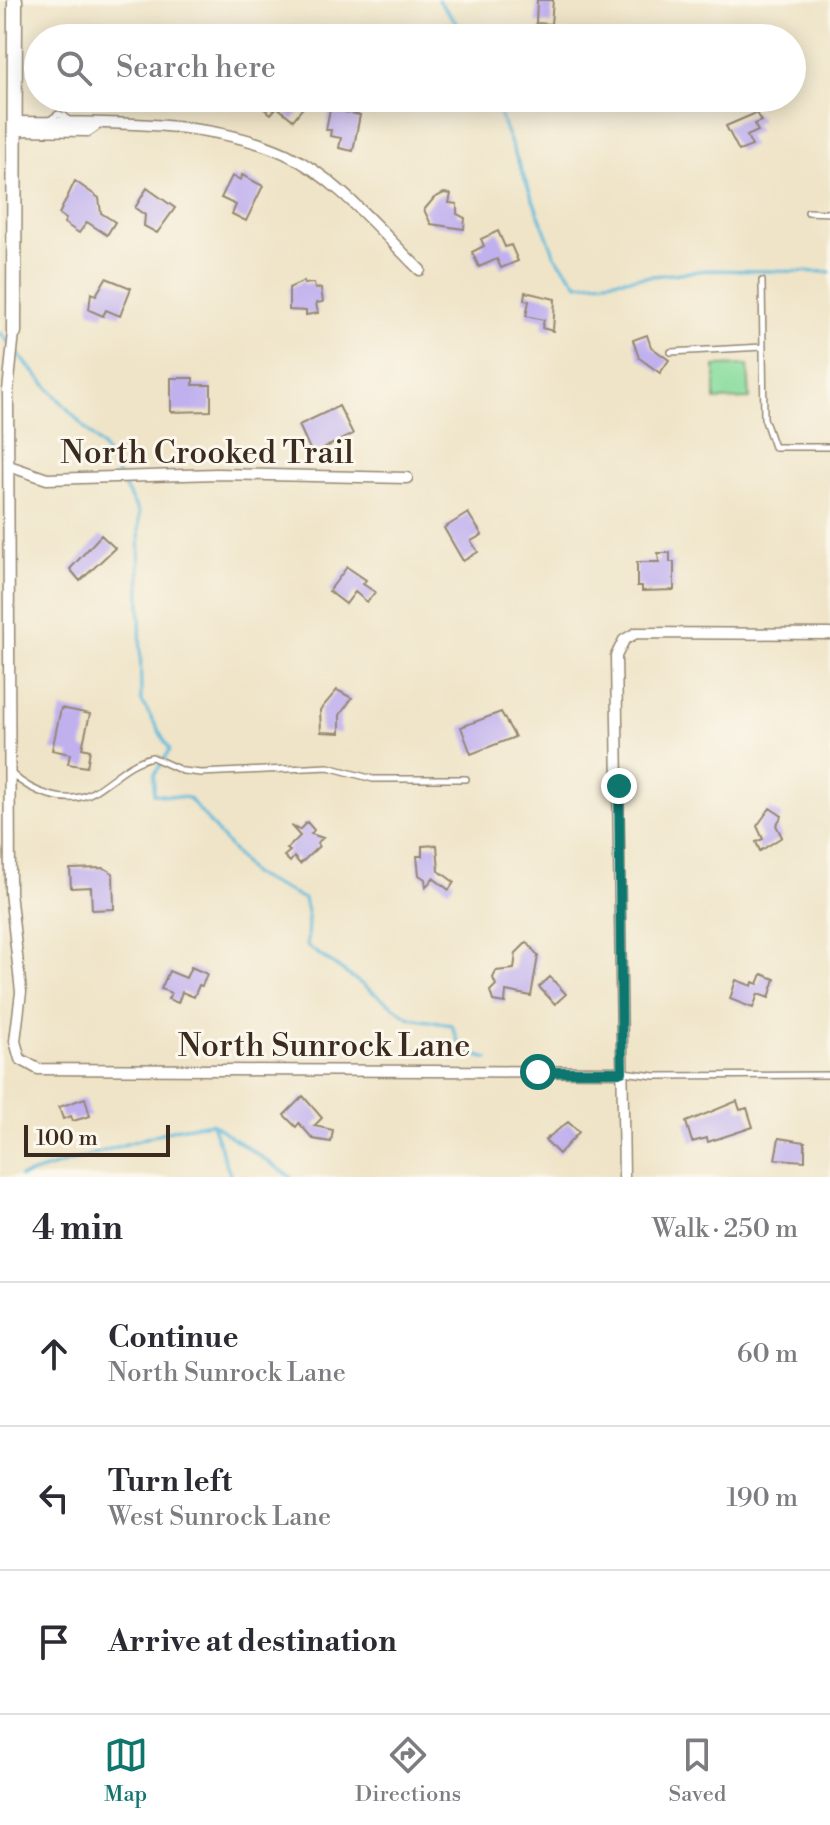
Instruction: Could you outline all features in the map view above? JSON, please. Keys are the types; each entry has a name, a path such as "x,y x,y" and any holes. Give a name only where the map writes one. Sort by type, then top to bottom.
{"street":[{"path":"12,774 7,575 8,391 14,332 15,0"},
{"path":"15,126 69,127 88,131 98,124 199,129 286,154 329,183 420,270"},
{"name":"North Crooked Trail","path":"9,466 47,479 217,474 407,478"},
{"path":"624,1177 616,656 624,640 636,633 830,634"},
{"name":"North Sunrock Lane","path":"12,774 10,892 21,992 15,1041 20,1059 27,1064 38,1069 622,1072"}],"lane":[{"path":"48,126 58,114 69,127"},
{"path":"808,212 830,213"},
{"path":"762,281 764,418 774,447 830,447"},
{"path":"671,352 763,347"},
{"path":"12,774 24,786 43,794 69,798 90,794 127,768 152,757 183,771 201,773 328,767 373,779 466,779"},
{"path":"622,1072 655,1076 830,1075"}],"green space":[{"path":"748,365 750,399 715,400 715,366"}],"building":[{"path":"537,0 553,0 551,24 536,23"},
{"path":"283,112 299,112 293,120"},
{"path":"329,112 360,115 353,151 339,148 341,138 330,136 331,130 326,130"},
{"path":"756,113 761,121 754,124 758,131 747,136 752,146 739,151 726,126"},
{"path":"242,175 263,186 246,221 232,214 236,205 221,198 232,176 241,180"},
{"path":"75,181 99,198 101,213 115,222 107,235 87,222 79,233 64,223 66,219 59,214"},
{"path":"147,188 175,208 157,233 144,226 145,215 135,208"},
{"path":"444,193 451,194 449,203 457,204 457,214 465,218 464,229 431,224 424,210 434,198"},
{"path":"498,231 505,247 511,245 518,261 501,268 497,259 479,267 472,252 484,246 481,239"},
{"path":"106,278 131,288 120,316 106,310 103,316 89,310 91,293 96,295"},
{"path":"304,281 304,284 314,283 315,289 321,288 323,302 316,303 318,313 306,315 306,311 289,310 289,288"},
{"path":"525,292 555,299 553,331 542,328 544,320 526,316 529,301 524,300"},
{"path":"647,335 651,347 669,360 660,373 639,358 633,340"},
{"path":"171,378 193,378 193,385 211,385 211,411 171,412"},
{"path":"339,406 353,434 312,454 299,425"},
{"path":"468,513 482,535 471,541 478,552 463,561 444,528"},
{"path":"101,535 115,548 80,581 70,569"},
{"path":"658,553 670,553 670,562 674,562 674,590 642,591 642,586 637,586 637,562 659,562"},
{"path":"347,567 366,580 363,584 375,592 367,602 355,592 346,604 329,591"},
{"path":"337,690 352,698 340,715 340,733 321,732 320,710"},
{"path":"61,708 90,714 82,748 90,750 87,767 68,764 70,754 52,750"},
{"path":"501,712 515,737 471,754 461,727"},
{"path":"770,808 782,816 776,825 782,837 760,851 756,842 763,839 757,826"},
{"path":"307,822 314,830 311,834 323,838 300,864 294,857 290,862 284,856 300,836 291,826 299,830"},
{"path":"437,845 439,871 454,882 449,890 433,878 426,887 425,879 419,875 417,856 422,856 422,846"},
{"path":"104,868 113,873 114,909 92,910 91,887 71,888 70,869"},
{"path":"527,942 538,956 531,996 506,991 505,1003 493,1001 490,991 496,985 493,978 496,971 514,969 516,953"},
{"path":"191,967 207,974 202,986 199,985 194,997 182,992 178,1003 168,999 171,993 161,989 169,971 186,978"},
{"path":"762,974 775,979 769,998 758,994 753,1008 730,999 736,980 752,986 753,982 758,984"},
{"path":"550,977 566,994 555,1004 539,987"},
{"path":"303,1096 322,1118 314,1126 333,1130 331,1142 313,1139 299,1123 296,1127 284,1115"},
{"path":"85,1098 90,1116 73,1121 71,1116 63,1119 59,1107"},
{"path":"737,1101 740,1110 747,1108 753,1127 708,1142 707,1138 692,1142 686,1122"},
{"path":"568,1122 579,1132 559,1154 545,1140"},
{"path":"779,1138 805,1142 805,1161 775,1159"}],"waterway":[{"path":"438,0 458,24"},
{"path":"498,112 555,256 578,284 708,270 830,272"},
{"path":"0,333 9,343"},
{"path":"16,352 103,448 139,513 141,700 170,750 154,775 154,794 189,798 252,874 304,899 308,916 307,946 410,1018 452,1025 462,1051 488,1059"},
{"path":"20,1177 178,1128 211,1123 291,1177"},
{"path":"212,1124 231,1177"}],"route":[{"path":"538,1072 622,1072 619,786"}]}
